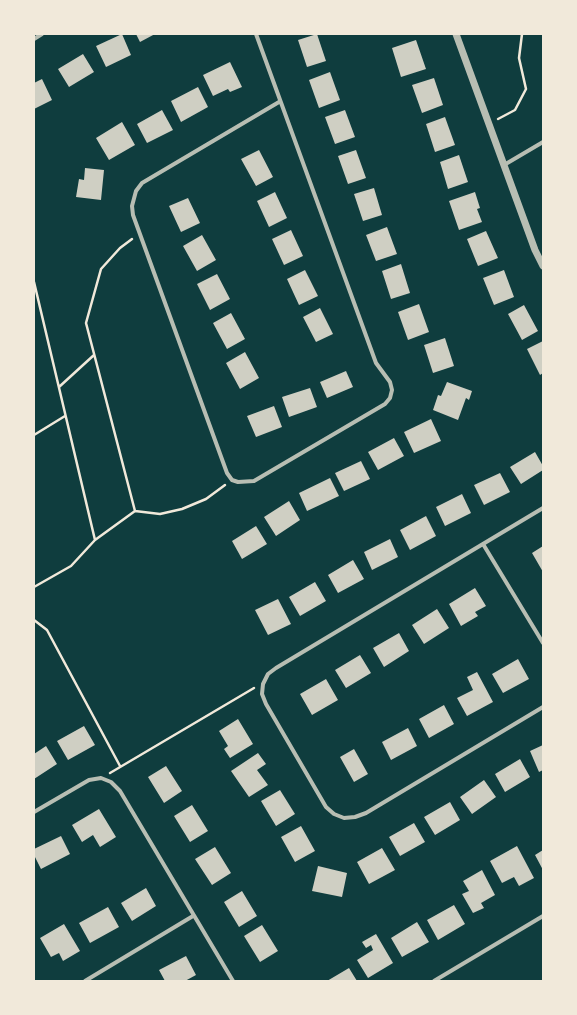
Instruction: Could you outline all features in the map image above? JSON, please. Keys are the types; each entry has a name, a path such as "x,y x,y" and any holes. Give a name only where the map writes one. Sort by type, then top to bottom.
{"street":[{"path":"34,39 42,34"},
{"path":"256,34 279,102 376,363 390,382 392,390 390,398 385,404 254,481 246,483 232,480 227,473 132,215 132,206 136,191 142,183 279,102"},
{"path":"456,34 535,250 543,266"},
{"path":"504,166 543,142"},
{"path":"543,508 276,668 268,674 263,684 262,694 266,704 326,807 334,814 344,818 355,817 366,813 543,707"},
{"path":"483,544 543,643"},
{"path":"34,812 80,784 101,778 111,782 120,791 233,981"},
{"path":"85,981 193,916"},
{"path":"434,981 543,916"}],"path":[{"path":"488,124 514,110 526,89 519,58 522,34"},
{"path":"135,511 86,323 101,269 120,248 139,234"},
{"path":"34,282 95,540"},
{"path":"58,387 94,355"},
{"path":"34,435 65,416"},
{"path":"34,587 71,566 95,540 135,511 160,514 182,510 206,499 232,480"},
{"path":"34,620 47,630 120,766"},
{"path":"101,778 246,691 263,684"}],"building":[{"path":"122,34 131,55 106,67 96,46"},
{"path":"136,34 155,34 140,42"},
{"path":"317,34 326,61 307,67 298,40"},
{"path":"416,40 426,69 401,77 392,48"},
{"path":"83,54 94,72 69,87 58,69"},
{"path":"230,62 242,87 230,92 228,89 213,96 203,75"},
{"path":"330,72 340,100 319,108 309,80"},
{"path":"434,78 443,105 422,113 412,85"},
{"path":"42,79 52,100 34,109 34,83"},
{"path":"198,87 208,107 181,122 171,101"},
{"path":"162,110 173,130 147,143 137,124"},
{"path":"345,110 355,137 335,144 325,117"},
{"path":"445,117 455,145 435,152 426,124"},
{"path":"122,122 135,145 109,160 96,138"},
{"path":"259,150 273,177 256,186 241,159"},
{"path":"356,150 366,178 348,184 338,156"},
{"path":"459,155 468,182 448,189 440,162"},
{"path":"85,168 104,170 101,200 76,197 79,179 84,180"},
{"path":"374,188 382,215 363,221 354,194"},
{"path":"275,192 287,218 269,227 257,201"},
{"path":"475,192 480,208 477,209 482,222 459,230 449,201"},
{"path":"188,198 200,223 181,232 169,206"},
{"path":"387,227 397,254 376,261 366,235"},
{"path":"291,230 303,256 284,265 272,239"},
{"path":"486,231 498,258 478,266 467,239"},
{"path":"202,235 216,260 197,271 183,246"},
{"path":"401,264 410,293 391,299 382,271"},
{"path":"305,270 318,296 299,305 287,279"},
{"path":"504,270 514,297 494,305 483,278"},
{"path":"217,274 230,299 210,310 197,284"},
{"path":"419,304 429,332 408,340 398,312"},
{"path":"524,305 538,331 522,340 508,314"},
{"path":"320,308 333,334 316,342 303,317"},
{"path":"231,313 245,339 227,349 213,323"},
{"path":"445,338 454,366 433,373 424,345"},
{"path":"543,341 543,373 540,375 527,349"},
{"path":"245,352 259,378 240,389 226,363"},
{"path":"346,371 353,387 327,398 320,382"},
{"path":"447,382 472,391 469,400 466,398 458,420 433,410 438,395 441,396"},
{"path":"310,388 317,407 289,417 282,397"},
{"path":"274,406 282,427 256,437 247,416"},
{"path":"431,419 441,441 414,453 404,432"},
{"path":"394,438 404,456 378,470 368,452"},
{"path":"535,452 543,466 543,470 521,484 510,467"},
{"path":"361,461 370,479 344,491 335,473"},
{"path":"500,473 510,492 484,505 474,485"},
{"path":"330,478 339,496 307,511 299,493"},
{"path":"462,494 471,513 445,526 436,507"},
{"path":"289,501 300,520 276,536 264,517"},
{"path":"426,516 436,536 410,550 400,530"},
{"path":"256,526 267,544 242,559 232,541"},
{"path":"390,539 398,557 372,570 364,552"},
{"path":"543,546 543,572 532,553"},
{"path":"353,560 364,579 338,593 328,575"},
{"path":"315,582 326,601 300,616 289,597"},
{"path":"475,588 486,606 475,612 478,616 461,626 449,604"},
{"path":"278,599 291,624 268,635 255,610"},
{"path":"437,609 449,628 424,644 412,625"},
{"path":"399,633 409,651 384,667 373,648"},
{"path":"360,655 371,673 346,688 335,670"},
{"path":"518,659 529,679 503,693 492,674"},
{"path":"477,672 493,702 467,716 457,698 473,690 467,677"},
{"path":"326,679 338,700 312,715 300,694"},
{"path":"444,705 454,724 429,738 419,719"},
{"path":"238,719 253,744 230,758 224,749 228,746 219,731"},
{"path":"84,726 95,745 68,760 57,741"},
{"path":"408,728 417,746 391,760 382,742"},
{"path":"543,745 543,770 539,772 530,751"},
{"path":"46,746 57,764 34,779 34,754"},
{"path":"354,749 368,774 354,782 340,757"},
{"path":"258,753 266,764 257,770 268,785 249,797 231,771"},
{"path":"520,759 530,777 505,792 495,774"},
{"path":"166,766 182,791 164,803 148,777"},
{"path":"484,780 496,797 472,814 460,797"},
{"path":"280,790 295,814 276,826 261,801"},
{"path":"450,802 460,820 435,835 424,817"},
{"path":"192,805 208,831 190,842 174,816"},
{"path":"99,809 116,837 100,847 93,835 82,842 72,825"},
{"path":"414,823 425,842 400,856 389,837"},
{"path":"301,826 315,851 295,862 281,837"},
{"path":"61,836 70,854 41,869 34,855 34,849"},
{"path":"517,846 534,878 519,886 514,877 502,883 490,861"},
{"path":"215,847 231,873 212,885 195,859"},
{"path":"382,848 395,870 369,884 357,862"},
{"path":"543,850 543,870 535,855"},
{"path":"318,866 347,873 342,897 312,891"},
{"path":"482,870 495,895 481,903 484,908 473,913 462,894 469,891 463,881"},
{"path":"146,888 156,906 132,921 121,903"},
{"path":"242,891 257,916 239,927 224,902"},
{"path":"454,905 465,924 438,940 427,920"},
{"path":"108,907 119,927 90,943 79,923"},
{"path":"417,922 429,942 402,957 391,938"},
{"path":"64,924 80,951 63,961 59,953 51,957 40,938"},
{"path":"262,925 278,951 260,962 244,936"},
{"path":"376,934 393,963 368,978 357,960 373,950 371,945 366,948 362,942"},
{"path":"186,956 196,975 185,981 165,981 159,970"},
{"path":"349,968 357,981 327,981"}]}
